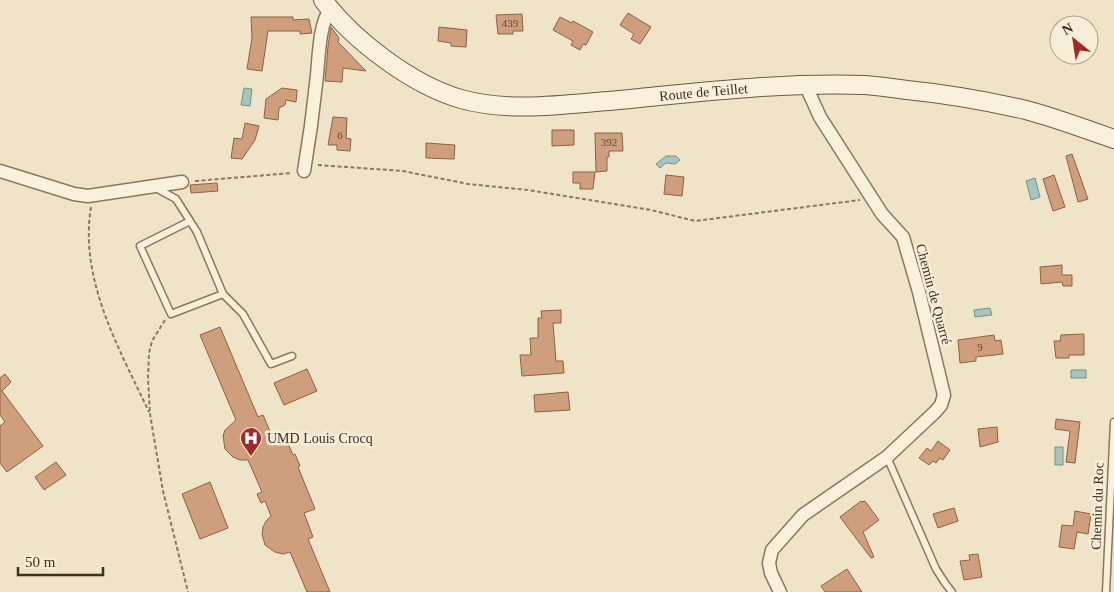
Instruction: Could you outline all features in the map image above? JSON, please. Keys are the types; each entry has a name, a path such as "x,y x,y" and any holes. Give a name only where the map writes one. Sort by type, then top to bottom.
{"main road":[{"name":"Route de Teillet","path":"326,4 365,44 393,65 419,82 460,99 496,105 548,106 804,84 867,85 941,94 1027,110 1114,138"}],"street":[{"path":"305,168 326,4"},
{"name":"Chemin de Quarré","path":"780,592 770,574 769,563 772,550 803,515 887,457 935,412 941,405 944,395 919,292 903,237 882,214 872,199 820,118 804,84"},
{"path":"0,171 74,194 88,196 182,182"}],"lane":[{"path":"153,186 176,199 197,232 223,294 243,314 271,364 292,356"},
{"path":"190,221 140,246 171,314 223,294"},
{"name":"Chemin du Roc","path":"1106,592 1114,422"},
{"path":"887,457 936,568 944,583 952,592"}],"path":[{"path":"182,182 283,175 305,168 403,171 468,184 528,190 651,210 696,220 872,199"},
{"path":"94,195 88,219 88,238 93,279 100,304 150,414"},
{"path":"171,314 158,330 152,341 149,353 150,414 163,491 188,592"}],"water":[{"path":"244,88 252,89 250,106 241,105"},
{"path":"666,156 676,156 680,160 675,164 666,163 660,168 656,164"},
{"path":"1035,178 1040,197 1031,200 1026,181"},
{"path":"990,308 992,315 975,317 974,310"},
{"path":"1071,370 1086,370 1086,378 1071,378"},
{"path":"1055,447 1063,447 1063,465 1055,465"}],"building":[{"path":"628,13 651,27 640,44 631,39 634,34 620,25"},
{"path":"522,14 523,31 513,31 513,34 498,34 496,15"},
{"path":"251,17 293,17 293,20 309,19 312,33 300,34 300,31 268,31 262,71 247,69 252,38"},
{"path":"560,17 572,23 573,21 593,32 586,45 583,44 580,50 571,45 573,41 553,30"},
{"path":"331,27 339,38 338,42 366,71 343,68 342,82 325,81"},
{"path":"439,27 467,30 466,47 451,46 451,43 438,41"},
{"path":"282,88 297,90 296,102 286,100 285,105 279,108 278,120 264,118 266,99"},
{"path":"333,117 347,118 346,138 351,139 350,151 337,150 337,145 328,145"},
{"path":"245,123 259,126 255,140 242,159 231,158 234,138 242,139"},
{"path":"552,130 574,130 574,145 552,146"},
{"path":"595,133 622,133 623,151 609,151 607,171 596,172"},
{"path":"426,143 455,145 454,159 426,158"},
{"path":"1072,154 1088,199 1078,202 1066,156"},
{"path":"573,172 595,172 593,189 580,189 580,183 573,183"},
{"path":"666,175 684,177 682,196 664,194"},
{"path":"1054,175 1065,207 1053,211 1043,179"},
{"path":"217,183 218,191 191,193 190,185"},
{"path":"1062,265 1062,275 1072,275 1072,286 1063,286 1062,282 1041,284 1040,267"},
{"path":"561,310 561,323 553,323 556,361 563,361 564,373 522,376 520,355 531,355 530,338 538,338 538,318 542,318 541,311"},
{"path":"220,327 258,417 263,415 275,443 286,439 300,466 298,467 315,509 304,513 313,537 308,539 330,592 307,592 290,552 283,554 275,552 265,545 262,534 263,527 271,516 265,501 261,503 257,494 262,492 248,460 240,460 233,457 225,449 223,436 225,430 236,420 200,335"},
{"path":"1084,334 1084,355 1069,355 1069,358 1056,358 1054,341 1060,341 1061,335"},
{"path":"994,335 995,341 1001,340 1003,354 976,357 976,361 960,363 958,340"},
{"path":"307,369 317,391 284,405 274,383"},
{"path":"5,374 11,382 2,391 43,446 7,472 0,463 0,426 5,422 0,415 0,378"},
{"path":"568,392 570,410 535,412 534,395"},
{"path":"1056,419 1080,422 1075,463 1066,462 1070,431 1055,429"},
{"path":"997,427 998,442 980,447 978,429"},
{"path":"938,441 950,450 943,460 940,458 936,463 933,461 929,465 919,458 927,448 931,451"},
{"path":"56,462 66,475 44,490 35,477"},
{"path":"210,482 228,528 200,539 182,494"},
{"path":"861,501 865,501 879,520 863,532 874,557 871,558 840,517"},
{"path":"954,508 958,521 938,528 933,514"},
{"path":"1075,511 1091,514 1088,534 1077,532 1074,549 1059,547 1062,525 1073,526"},
{"path":"978,554 982,577 964,580 960,561 970,560 969,555"},
{"path":"847,569 862,592 825,592 821,586"}],"place":[{"name":"UMD Louis Crocq","path":"251,457"}]}
